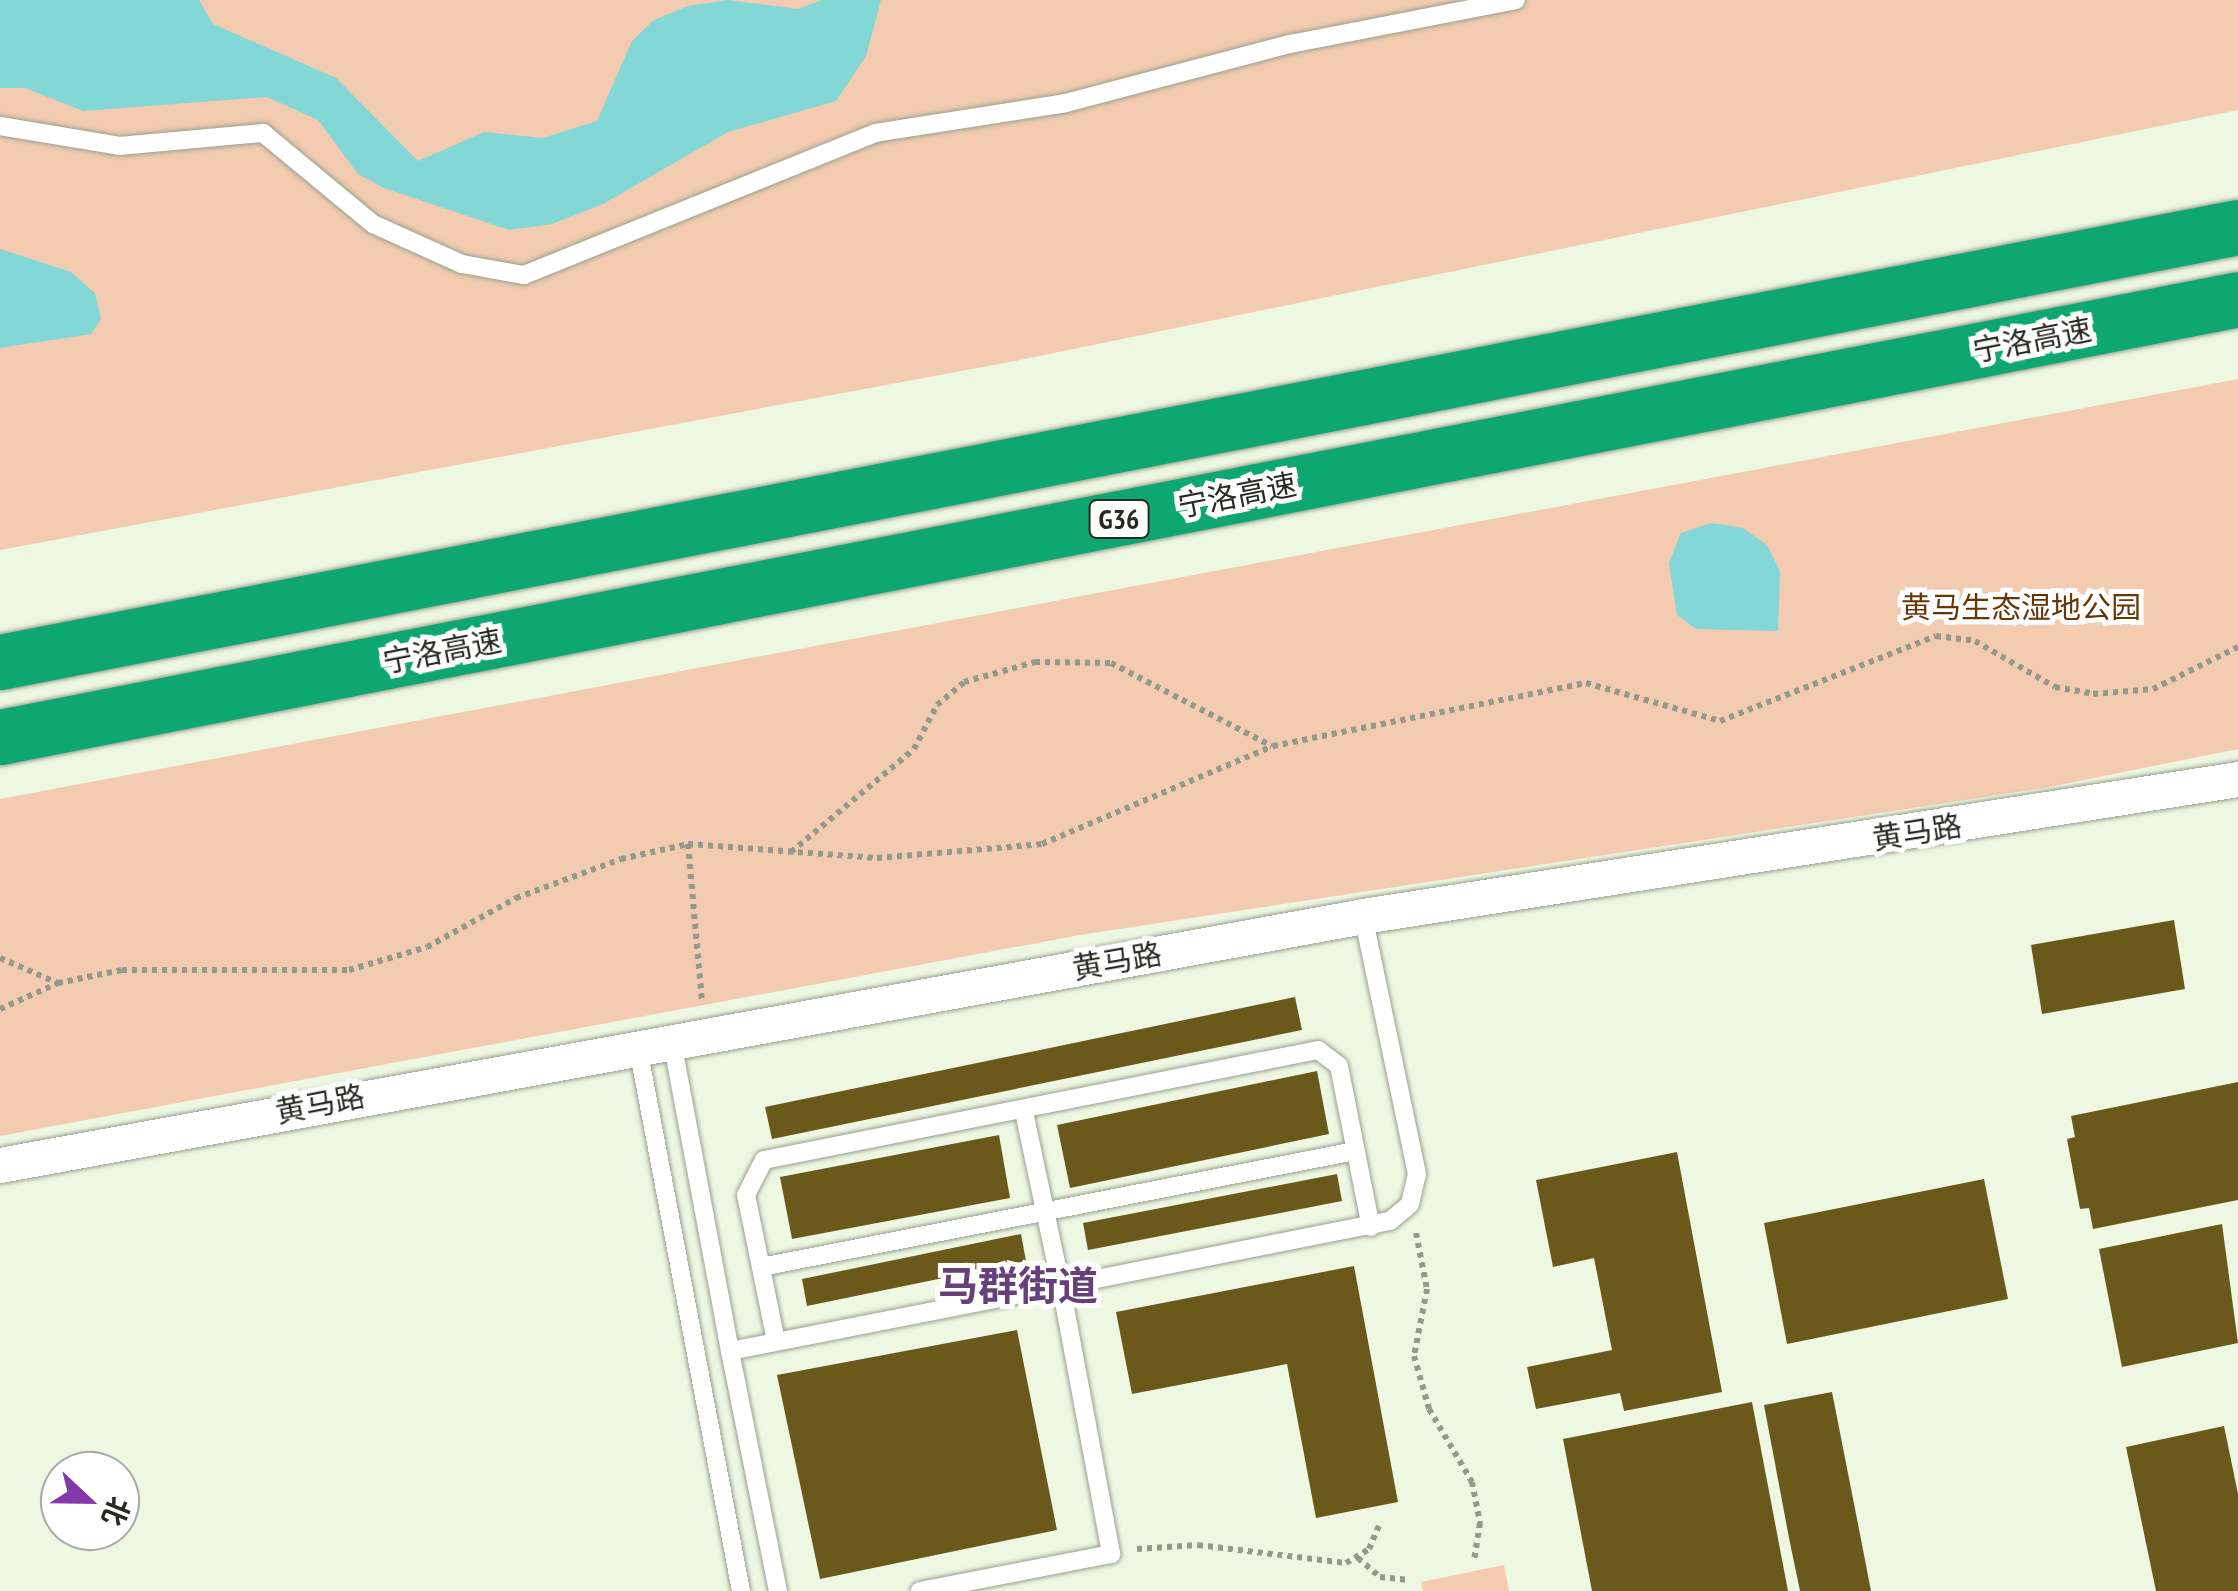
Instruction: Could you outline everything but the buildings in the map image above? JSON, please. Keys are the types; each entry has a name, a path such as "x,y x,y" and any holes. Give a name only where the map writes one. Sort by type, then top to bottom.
{"highway":[{"name":"G36","path":"0,662 2238,226"},
{"name":"宁洛高速","path":"0,737 2238,299"}],"street":[{"name":"黄马路","path":"0,1165 1363,916 2238,779"}],"lane":[{"path":"0,126 120,146 263,134 373,224 462,264 524,275 874,133 1066,103 1290,44 1516,0"},
{"path":"730,1350 1371,1227 1410,1204 1418,1174 1363,916"},
{"path":"654,1045 730,1350 778,1591"},
{"path":"654,1045 741,1591"},
{"path":"776,1342 746,1184 764,1160 1024,1112 1318,1050 1338,1066 1371,1227"},
{"path":"920,1591 1112,1554 1024,1112"},
{"path":"760,1268 1355,1151"}],"path":[{"path":"0,1010 58,983 122,970 349,970 427,947 516,898 603,865 688,844 876,858 1042,844 1273,746 1586,683 1720,721 1936,636 1975,641 2056,687 2093,694 2153,689 2238,647"},
{"path":"791,852 914,749 937,705 964,682 1035,662 1111,663 1273,746"},
{"path":"688,844 702,1006"},
{"path":"0,958 58,983"},
{"path":"1410,1204 1426,1290 1416,1330 1418,1372 1472,1482 1480,1523 1474,1558"},
{"path":"1112,1554 1188,1545 1333,1564 1358,1558 1382,1520"},
{"path":"1358,1558 1380,1577 1407,1580"}],"green space":[{"path":"0,0 2238,0 2238,110 1015,361 0,550"},
{"name":"黄马生态湿地公园","path":"2238,379 2238,749 2044,788 1080,935 0,1136 0,799"},
{"path":"1504,1565 1509,1591 1423,1591 1421,1582"}],"water":[{"path":"0,0 199,0 213,24 336,78 418,161 484,132 543,138 597,121 632,41 654,20 688,6 728,0 798,9 822,0 881,0 866,56 836,101 728,132 603,204 552,224 509,230 384,188 358,174 318,120 267,97 83,111 25,88 0,88"},
{"path":"0,249 71,272 95,293 101,319 91,334 0,348"},
{"path":"1711,523 1743,528 1767,545 1780,571 1778,631 1696,629 1677,615 1669,563 1681,533"}],"district":[{"name":"马群街道","path":"1018,1285"}]}
